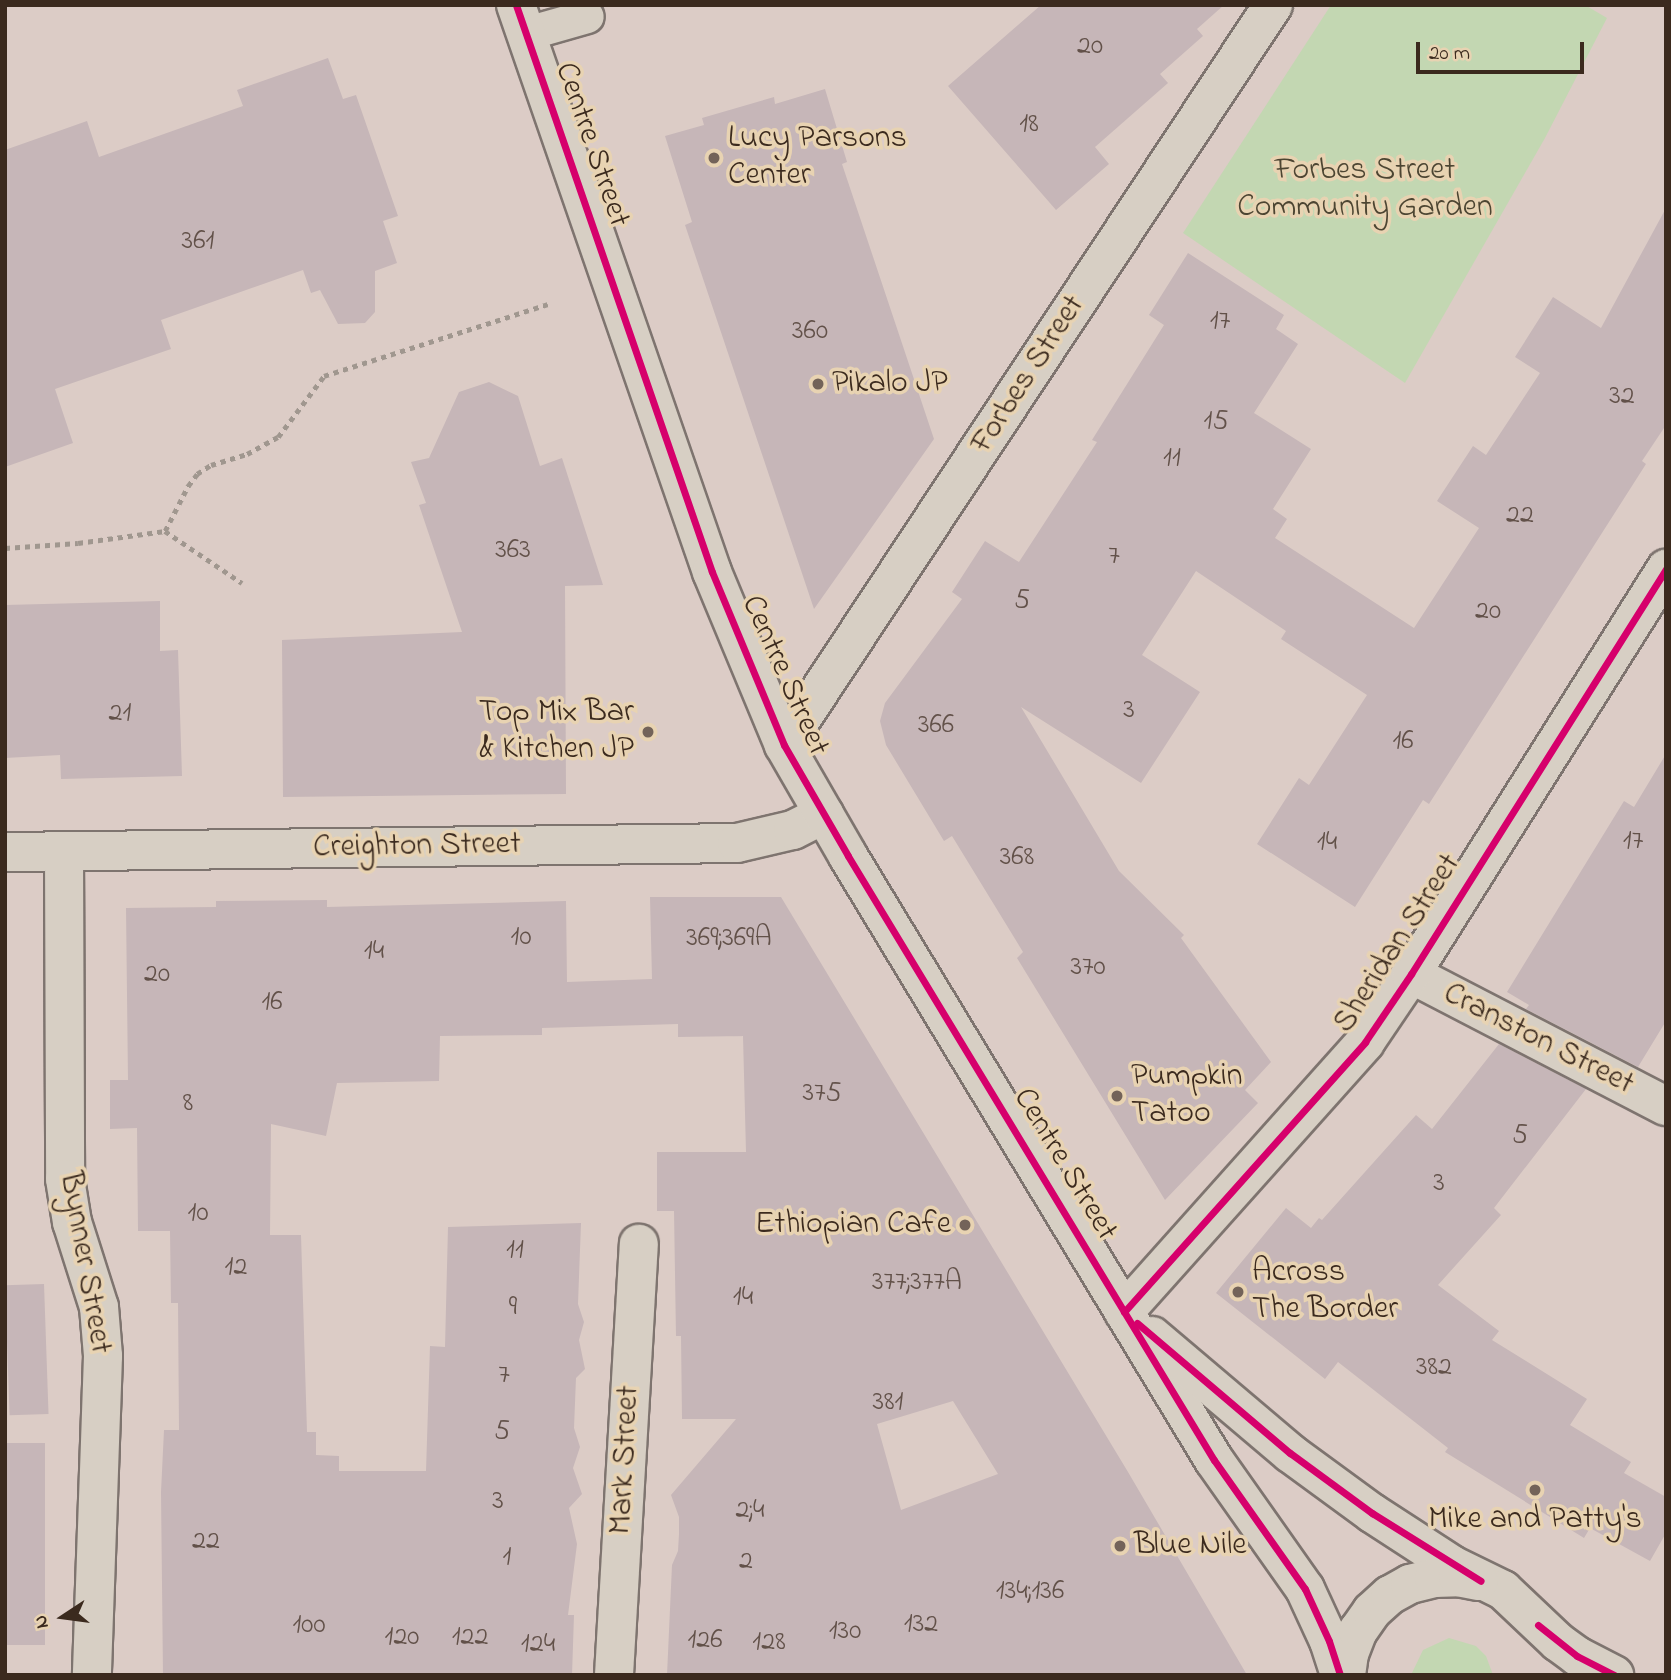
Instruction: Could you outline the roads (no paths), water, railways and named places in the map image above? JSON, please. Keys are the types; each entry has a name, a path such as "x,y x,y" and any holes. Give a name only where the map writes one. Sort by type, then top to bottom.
{"street":[{"name":"Forbes Street","path":"785,744 1273,5"},
{"name":"Centre Street","path":"522,19 712,572 785,744 824,814 1214,1460 1305,1589 1329,1641 1340,1675"},
{"name":"Sheridan Street","path":"1124,1312 1335,1079 1377,1025 1666,569"},
{"name":"Creighton Street","path":"5,852 737,843 793,830 824,814"},
{"name":"Bynner Street","path":"64,851 65,1179 72,1222 99,1307 103,1343 92,1675"},
{"name":"Cranston Street","path":"1411,974 1666,1106"},
{"name":"Mark Street","path":"614,1675 639,1244"},
{"name":"Centre Street","path":"1124,1312 1290,1453 1372,1513 1481,1581 1503,1590 1523,1606 1538,1625 1577,1656 1614,1675"},
{"path":"1346,1675 1349,1654 1358,1631 1372,1612 1390,1595 1410,1584 1434,1578 1458,1577 1481,1581"},
{"path":"1538,1625 1548,1647 1554,1675"}],"lane":[{"path":"522,19 587,16"}],"place":[{"name":"Lucy Parsons Center","path":"714,158"},
{"name":"Pikalo JP","path":"818,384"},
{"name":"Top Mix Bar & Kitchen JP","path":"648,732"},
{"name":"Pumpkin Tatoo","path":"1117,1096"},
{"name":"Ethiopian Cafe","path":"965,1225"},
{"name":"Across The Border","path":"1238,1292"},
{"name":"Mike and Patty's","path":"1535,1490"},
{"name":"Blue Nile","path":"1120,1546"}],"park label":[{"name":"Forbes Street Community Garden","path":"1365,190"}]}
